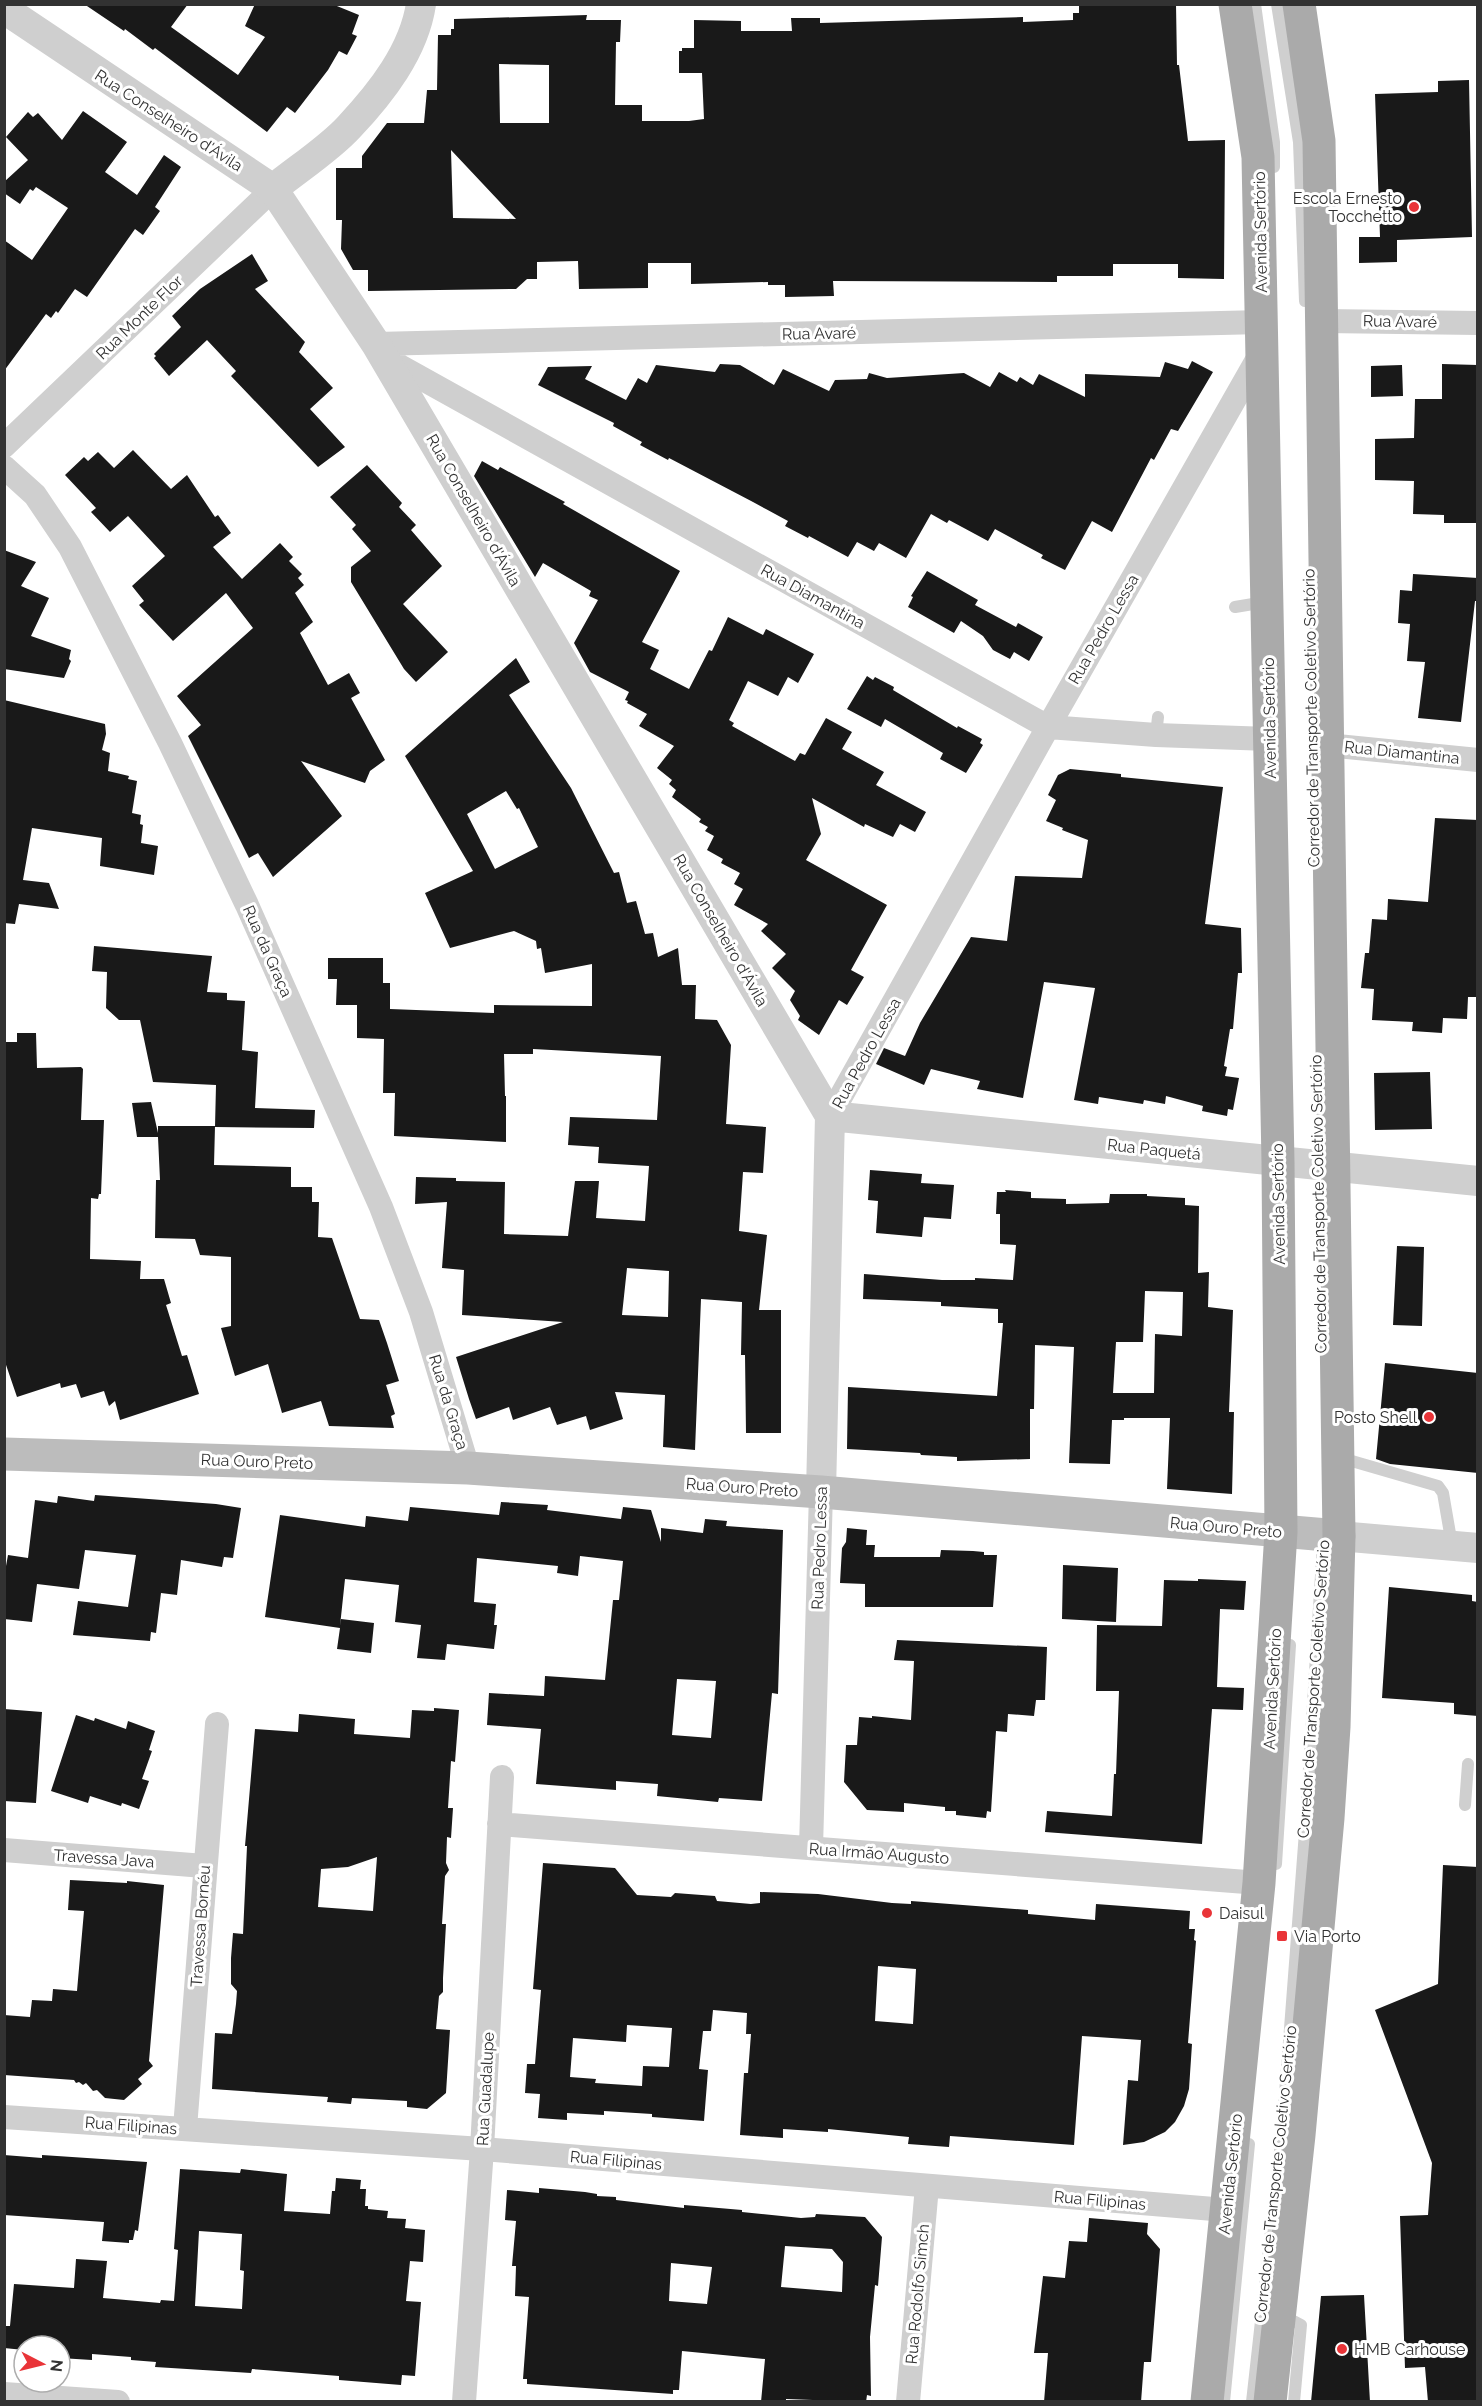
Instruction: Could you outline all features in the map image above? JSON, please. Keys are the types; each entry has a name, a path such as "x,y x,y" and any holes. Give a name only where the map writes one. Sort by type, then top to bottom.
{"main road":[{"name":"Avenida Sertório","path":"1235,4 1258,157 1268,332 1266,602 1306,1164 1337,1456 1308,1532 1334,1727 1299,2135 1270,2402"},
{"name":"Avenida Sertório","path":"1207,2402 1226,2210 1308,1532 1306,1164 1319,744 1312,317 1319,141 1299,4"},
{"name":"Rua Ouro Preto","path":"4,1454 468,1468 821,1492 1308,1532"}],"street":[{"path":"273,189 348,129 385,84 407,51 420,17 422,4"},
{"name":"Rua Conselheiro d'Ávila","path":"4,9 273,189 381,351 830,1116"},
{"name":"Rua Monte Flor","path":"4,446 273,189"},
{"name":"Rua Avaré","path":"1312,317 1478,322"},
{"name":"Rua Avaré","path":"381,351 1268,332"},
{"name":"Rua Pedro Lessa","path":"811,1848 830,1116 1268,332"},
{"name":"Rua Diamantina","path":"381,351 1048,726 1157,726 1276,740"},
{"name":"Rua da Graça","path":"4,467 35,495 70,547 170,743 252,915 381,1207 422,1312 468,1468"},
{"name":"Rua Diamantina","path":"1319,744 1478,760"},
{"name":"Rua Paquetá","path":"830,1116 1478,1181"},
{"name":"Rua Ouro Preto","path":"1308,1532 1465,1547"},
{"name":"Travessa Bornéu","path":"185,2128 217,1724"},
{"name":"Rua Guadalupe","path":"464,2402 482,2150 502,1777"},
{"name":"Rua Irmão Augusto","path":"499,1824 1267,1881"},
{"name":"Travessa Java","path":"4,1851 204,1866"},
{"name":"Rua Filipinas","path":"4,2117 482,2150 1226,2210"},
{"name":"Rua Rodolfo Simch","path":"908,2402 927,2186"},
{"path":"4,2394 118,2402"}],"lane":[{"path":"1255,4 1274,142 1274,178"},
{"path":"1277,4 1299,142 1312,317"},
{"path":"1234,607 1266,602"},
{"path":"1337,1456 1438,1486 1465,1547"},
{"name":"Corredor de Transporte Coletivo Sertório","path":"1252,2402 1282,2133 1305,1832 1308,1532"},
{"name":"Corredor de Transporte Coletivo Sertório","path":"1267,1881 1291,1628"},
{"path":"1466,1805 1468,1764"},
{"name":"Corredor de Transporte Coletivo Sertório","path":"1224,2402 1251,2129"},
{"path":"1281,2314 1302,2325 1293,2402"}],"building":[{"path":"84,4 188,4 171,27 238,75 265,37 245,26 255,4 332,4 359,15 352,34 357,36 347,55 339,51 328,70 295,113 287,107 267,132 155,48 153,50 125,29 124,31"},
{"path":"1079,4 1176,4 1177,65 1179,65 1188,141 1225,140 1224,279 1178,278 1178,264 1113,264 1113,276 1057,276 1057,282 833,281 834,296 785,297 785,285 768,285 768,282 691,284 691,263 648,263 648,288 579,289 578,261 537,262 537,279 527,279 516,289 368,291 368,270 353,270 341,249 342,220 336,220 336,168 362,168 362,156 387,123 424,123 427,90 437,90 438,35 451,35 451,29 454,29 454,19 587,15 586,20 621,20 620,42 616,42 615,105 642,105 642,121 689,121 704,119 702,73 679,73 679,51 682,51 682,48 694,48 694,20 741,21 741,31 792,31 791,18 820,18 820,23 1023,17 1023,22 1073,20 1073,13 1079,13","holes":["499,64 549,65 549,123 500,123","451,150 516,219 453,218"]},
{"path":"1469,80 1472,237 1397,240 1397,262 1359,263 1359,237 1380,237 1375,94 1438,92 1438,81"},
{"path":"83,111 127,142 105,172 137,195 164,155 181,167 155,207 160,211 143,235 135,229 87,297 75,289 58,313 56,311 51,318 46,314 4,371 4,240 32,260 68,208 36,187 33,191 30,189 20,204 4,193 4,182 28,160 6,137 28,112 33,117 38,113 62,140"},
{"path":"252,254 268,281 255,289 305,342 299,352 333,388 310,409 345,447 318,467 231,376 236,371 207,340 169,376 154,358 156,356 154,354 181,327 172,316 200,289"},
{"path":"1192,361 1213,372 1178,431 1171,429 1154,460 1151,458 1112,532 1092,521 1065,570 1041,558 1043,555 995,529 988,541 949,520 947,523 931,514 906,558 879,543 874,551 857,542 848,557 785,526 788,521 753,502 640,445 642,442 613,426 614,423 538,385 548,367 592,366 585,379 626,400 638,378 647,383 656,365 715,372 720,364 740,365 774,385 783,369 829,391 835,380 867,379 869,373 887,378 964,373 990,387 999,372 1017,382 1020,377 1033,385 1039,374 1085,397 1085,374 1160,377 1165,362 1188,369"},
{"path":"1442,364 1478,365 1478,523 1444,523 1444,515 1413,514 1414,481 1375,480 1375,439 1414,438 1415,399 1442,399"},
{"path":"1402,365 1403,396 1371,397 1371,366"},
{"path":"133,450 171,489 187,475 215,517 218,515 231,533 213,547 242,579 280,543 293,557 289,561 302,574 298,578 304,585 295,593 313,622 300,633 328,685 349,673 360,693 351,698 385,760 370,771 365,783 301,761 342,816 273,877 258,853 249,858 188,736 201,725 177,696 253,628 226,593 173,641 139,605 144,601 132,586 165,556 128,516 110,532 91,512 96,508 65,475 84,457 88,461 98,452 114,468"},
{"path":"482,461 498,470 500,467 565,502 563,504 680,571 642,642 659,650 650,669 689,689 709,650 712,651 728,617 763,635 766,629 814,654 798,683 788,677 778,696 748,681 729,720 734,723 732,726 795,761 800,753 805,755 826,718 852,732 842,749 884,772 876,785 926,812 915,832 900,824 893,837 865,824 864,827 812,798 821,834 806,860 887,905 851,970 864,977 847,1005 839,1000 819,1035 798,1020 800,1016 790,1000 795,991 772,968 786,954 761,931 768,924 734,905 743,889 734,884 740,873 721,863 723,859 707,850 714,836 705,831 708,827 699,822 701,819 672,797 676,790 669,784 672,780 657,768 674,746 639,726 647,714 627,703 628,701 625,700 629,692 590,672 574,643 598,600 589,596 591,591 543,563 535,577 474,476"},
{"path":"367,465 402,503 399,507 416,525 411,530 442,566 403,604 448,652 416,682 404,669 351,582 351,567 371,551 352,529 356,525 330,497"},
{"path":"4,550 36,562 21,586 49,598 31,636 71,650 69,659 71,661 64,678 4,669"},
{"path":"927,571 978,600 975,605 1016,627 1018,623 1043,637 1029,661 1014,652 1010,659 993,650 983,636 961,621 954,633 908,607 913,597 911,596"},
{"path":"1413,574 1478,578 1478,601 1475,601 1461,722 1418,718 1425,662 1407,661 1410,624 1398,623 1400,590 1412,591"},
{"path":"516,658 530,682 509,695 571,788 614,873 619,872 627,903 636,901 645,934 653,933 658,957 678,948 682,985 696,985 695,1019 717,1020 731,1045 726,1124 766,1127 763,1173 743,1172 739,1231 767,1235 759,1310 781,1310 781,1433 746,1433 745,1355 741,1355 742,1302 701,1299 695,1450 663,1447 665,1395 615,1392 623,1419 590,1430 586,1416 557,1425 550,1407 513,1420 509,1407 476,1419 456,1357 563,1322 462,1315 464,1270 442,1268 447,1202 415,1204 416,1177 505,1182 504,1234 568,1236 575,1181 599,1181 596,1218 645,1221 649,1166 598,1163 599,1147 568,1145 570,1117 657,1120 661,1056 533,1049 533,1054 504,1054 506,1142 394,1136 395,1093 383,1093 384,1039 357,1038 357,1005 336,1005 337,979 328,979 328,958 383,958 383,983 390,983 390,1009 494,1013 494,1005 592,1006 592,964 545,973 541,948 537,949 536,941 514,931 450,948 425,893 473,871 405,756","holes":["506,791 517,809 519,808 538,847 495,869 467,814","627,1268 669,1271 668,1317 622,1315"]},
{"path":"867,676 873,680 875,677 894,687 893,690 957,728 958,726 982,739 980,743 983,745 966,773 940,759 943,753 885,719 881,727 847,709"},
{"path":"4,700 105,724 106,734 102,750 110,753 108,771 129,776 128,779 137,781 132,813 141,815 140,824 143,825 141,843 158,846 154,875 100,866 102,838 32,828 23,880 49,883 59,909 19,904 15,924 4,923"},
{"path":"1070,769 1121,774 1121,777 1223,787 1205,924 1241,928 1242,973 1238,973 1233,1029 1230,1029 1224,1066 1227,1067 1225,1076 1239,1078 1233,1110 1228,1109 1227,1116 1202,1111 1203,1106 1166,1096 1165,1104 1144,1100 1143,1104 1099,1097 1098,1104 1074,1100 1095,988 1044,982 1023,1098 977,1089 980,1081 931,1069 924,1085 876,1064 884,1048 905,1056 920,1023 971,937 1007,941 1015,876 1082,878 1088,840 1046,821 1056,800 1048,795 1058,775"},
{"path":"1435,818 1478,820 1478,997 1468,997 1467,1019 1443,1018 1442,1033 1412,1031 1413,1022 1372,1020 1374,989 1361,988 1365,953 1369,953 1372,919 1387,920 1388,899 1428,902"},
{"path":"94,946 212,956 207,992 227,993 227,1000 245,1001 242,1050 258,1052 255,1108 315,1110 314,1128 215,1127 216,1085 153,1082 140,1020 119,1020 106,1008 107,972 92,971"},
{"path":"17,1033 36,1033 37,1068 81,1067 83,1069 81,1120 104,1120 101,1194 98,1199 91,1198 90,1259 141,1261 140,1279 164,1279 171,1303 166,1305 182,1356 187,1355 199,1394 120,1420 115,1401 109,1406 104,1391 81,1398 76,1384 61,1388 60,1383 17,1397 4,1359 4,1042 17,1042"},
{"path":"1430,1072 1432,1129 1375,1130 1374,1073"},
{"path":"151,1102 158,1133 158,1126 215,1126 214,1165 291,1167 291,1187 312,1187 312,1202 319,1202 318,1237 332,1238 360,1319 379,1320 387,1343 399,1381 386,1385 395,1414 391,1416 394,1428 329,1426 321,1401 282,1413 268,1364 235,1376 221,1328 231,1326 231,1257 200,1255 195,1239 155,1238 156,1180 160,1180 158,1137 137,1137 132,1103"},
{"path":"870,1170 922,1174 921,1183 954,1185 951,1219 924,1217 922,1237 876,1233 878,1201 868,1200"},
{"path":"1005,1190 1031,1192 1031,1198 1066,1199 1066,1204 1109,1203 1110,1194 1147,1194 1147,1196 1185,1198 1185,1205 1199,1206 1198,1273 1209,1272 1208,1307 1233,1310 1229,1412 1234,1412 1232,1494 1167,1489 1170,1418 1112,1420 1110,1464 1069,1463 1074,1347 1035,1345 1034,1409 1030,1409 1030,1459 957,1461 957,1457 847,1449 848,1387 997,1396 1003,1323 998,1323 998,1309 941,1306 941,1302 863,1299 864,1274 942,1280 975,1280 975,1278 1013,1280 1016,1245 1000,1244 1000,1214 996,1214 997,1192 1006,1192","holes":["1145,1291 1183,1292 1182,1336 1155,1334 1154,1393 1113,1393 1116,1342 1143,1342"]},
{"path":"1397,1246 1424,1247 1422,1326 1393,1325"},
{"name":"Posto Shell","path":"1385,1363 1478,1373 1478,1473 1390,1464 1376,1459"},
{"path":"95,1495 241,1508 233,1558 224,1557 222,1567 181,1560 177,1595 161,1593 156,1633 151,1632 150,1641 73,1635 78,1601 128,1607 136,1555 85,1550 79,1589 37,1584 32,1622 4,1619 4,1577 8,1555 28,1558 35,1500 57,1503 58,1496 94,1501"},
{"path":"501,1502 548,1505 547,1510 621,1519 623,1507 651,1510 661,1542 661,1528 703,1533 705,1519 727,1521 726,1526 783,1530 778,1694 772,1693 762,1801 719,1798 718,1802 657,1796 658,1784 616,1781 616,1790 536,1784 541,1729 487,1725 489,1693 544,1696 545,1676 605,1680 613,1600 619,1600 623,1561 580,1556 578,1576 557,1573 558,1566 477,1558 474,1602 496,1604 494,1625 497,1625 494,1649 447,1644 445,1660 417,1658 421,1625 395,1622 399,1585 345,1579 340,1626 341,1619 374,1623 371,1653 337,1649 340,1628 265,1617 280,1515 365,1527 366,1516 408,1521 410,1507 499,1515","holes":["677,1679 716,1681 711,1738 672,1735"]},
{"path":"847,1528 867,1530 866,1545 875,1545 874,1557 940,1557 941,1550 973,1551 984,1552 984,1555 997,1555 993,1607 865,1607 865,1584 840,1583 842,1548 846,1542"},
{"path":"1063,1565 1118,1568 1116,1622 1062,1619"},
{"path":"1198,1579 1246,1581 1244,1610 1220,1609 1217,1687 1244,1688 1243,1710 1212,1709 1202,1844 1045,1832 1047,1811 1112,1816 1119,1691 1096,1691 1097,1625 1162,1626 1164,1580 1198,1581"},
{"path":"1389,1587 1472,1595 1472,1601 1478,1602 1478,1716 1454,1714 1454,1703 1382,1698"},
{"path":"897,1640 1047,1647 1045,1700 1036,1700 1034,1716 1008,1714 1007,1732 996,1731 991,1812 987,1811 986,1818 956,1815 956,1811 945,1811 945,1807 904,1803 904,1812 867,1810 844,1782 846,1745 857,1745 859,1717 911,1720 914,1661 894,1660"},
{"path":"434,1708 459,1710 455,1762 451,1761 448,1808 453,1808 451,1838 447,1837 446,1863 449,1870 445,1876 442,1924 446,1924 443,1992 439,1996 436,2029 450,2030 446,2093 427,2109 407,2107 407,2101 352,2098 351,2104 327,2102 328,2097 212,2089 215,2033 232,2034 236,2004 237,1991 231,1984 231,1958 233,1933 243,1934 247,1846 245,1846 255,1729 298,1732 299,1714 355,1719 354,1734 410,1738 412,1710 434,1711","holes":["377,1857 373,1911 318,1907 321,1869 348,1867"]},
{"path":"4,1709 42,1712 36,1803 4,1801"},
{"path":"76,1715 94,1721 95,1718 126,1729 128,1721 155,1731 149,1750 152,1751 142,1779 149,1781 139,1809 90,1796 88,1803 51,1791"},
{"path":"543,1863 615,1868 637,1895 671,1897 675,1893 715,1896 717,1901 751,1904 760,1903 760,1892 818,1894 892,1903 911,1904 911,1901 1028,1910 1028,1914 1095,1920 1096,1904 1190,1911 1189,1929 1195,1929 1194,1940 1196,1941 1188,2043 1192,2044 1189,2089 1184,2106 1175,2122 1165,2132 1144,2142 1123,2145 1128,2080 1138,2081 1141,2040 1082,2036 1074,2145 950,2136 949,2147 908,2144 909,2137 828,2129 828,2132 783,2129 783,2138 740,2135 744,2073 748,2073 751,2034 746,2034 747,2013 713,2010 711,2031 703,2031 699,2069 708,2070 704,2121 604,2111 604,2115 567,2113 567,2120 538,2118 540,2094 525,2093 527,2064 535,2064 541,1990 533,1989","holes":["878,1966 916,1969 913,2024 875,2021","627,2025 672,2028 669,2067 643,2066 642,2086 595,2083 596,2079 570,2077 573,2038 626,2042"]},
{"path":"1443,1865 1478,1867 1478,2402 1428,2402 1425,2367 1405,2368 1400,2216 1428,2215 1432,2163 1375,2010 1438,1984"},
{"path":"70,1880 127,1883 127,1881 164,1885 149,2061 153,2066 138,2079 142,2084 124,2100 105,2098 97,2090 93,2091 86,2083 83,2085 74,2080 4,2075 4,2015 30,2017 32,2000 52,2001 53,1989 77,1991 84,1911 68,1910"},
{"path":"4,2155 42,2158 42,2155 147,2162 138,2231 135,2230 133,2240 129,2240 129,2243 102,2241 104,2222 4,2215"},
{"path":"180,2169 240,2173 241,2169 287,2174 284,2211 330,2214 332,2191 335,2191 336,2178 361,2180 360,2189 366,2189 365,2206 368,2206 368,2209 388,2211 387,2218 406,2219 405,2228 425,2230 423,2262 410,2261 406,2301 421,2302 415,2376 402,2375 401,2385 339,2380 339,2376 252,2369 251,2373 155,2367 156,2362 131,2360 131,2357 92,2354 92,2360 72,2359 72,2334 12,2334 12,2349 4,2348 4,2326 10,2326 14,2284 74,2288 76,2259 107,2261 103,2298 160,2303 161,2300 174,2301 178,2250 174,2249","holes":["199,2231 242,2234 240,2270 244,2271 242,2309 195,2306"]},
{"path":"539,2188 585,2192 597,2194 597,2196 616,2197 616,2200 684,2208 684,2205 742,2210 742,2212 801,2218 815,2217 816,2214 865,2217 882,2237 878,2286 875,2285 870,2337 871,2396 867,2395 866,2402 786,2399 786,2402 761,2402 765,2359 682,2351 679,2390 673,2390 673,2394 527,2384 527,2379 523,2379 529,2297 515,2296 516,2266 512,2266 516,2221 505,2220 507,2190 539,2193","holes":["785,2246 832,2249 843,2262 842,2292 781,2287","671,2263 712,2267 707,2304 669,2301"]},
{"path":"1089,2218 1148,2223 1147,2234 1160,2249 1151,2362 1144,2362 1141,2402 1044,2402 1048,2353 1034,2353 1043,2276 1065,2278 1069,2241 1087,2242"},
{"name":"HMB Carhouse","path":"1364,2295 1370,2402 1311,2402 1321,2296"}],"place":[{"name":"Escola Ernesto Tocchetto","path":"1414,207"},
{"name":"Posto Shell","path":"1429,1417"},
{"name":"Daisul","path":"1207,1913"},
{"name":"Via Porto","path":"1282,1936"},
{"name":"HMB Carhouse","path":"1342,2349"}]}
